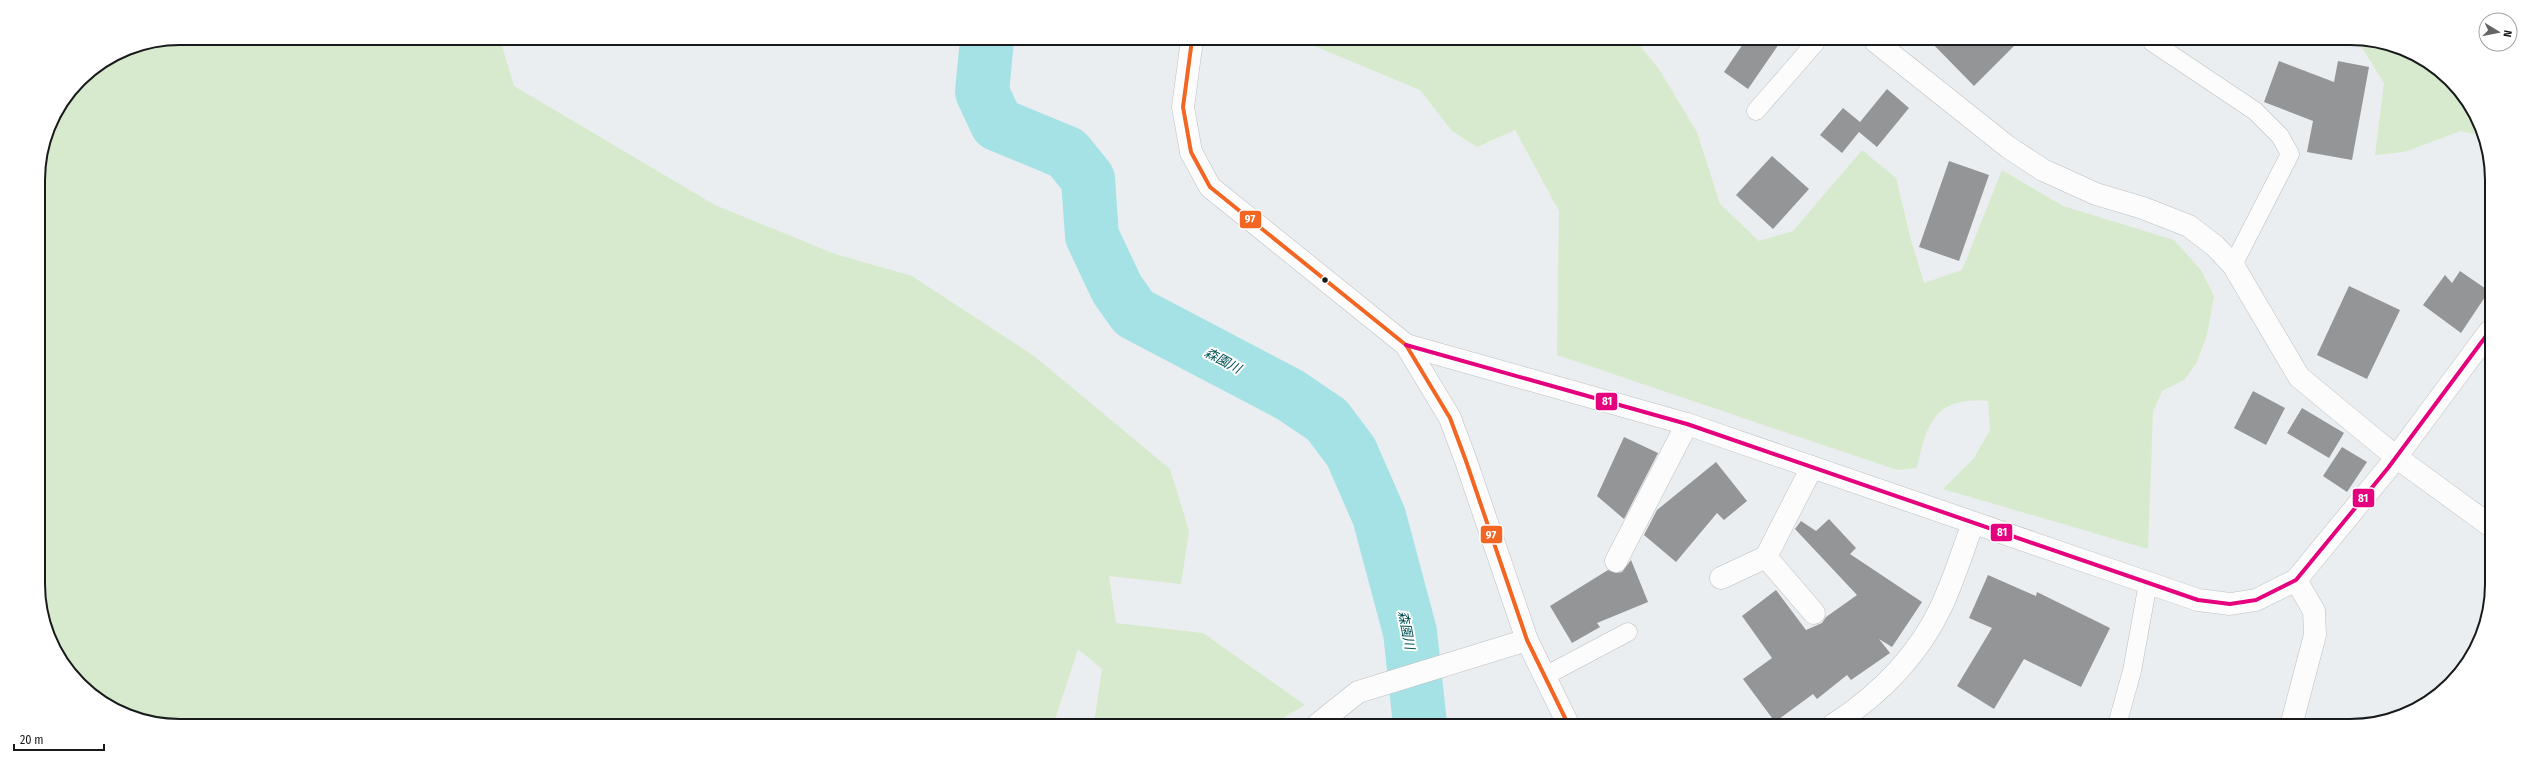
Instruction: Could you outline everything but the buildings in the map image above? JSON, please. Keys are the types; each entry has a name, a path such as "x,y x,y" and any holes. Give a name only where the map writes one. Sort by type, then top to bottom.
{"street":[{"path":"1191,45 1183,107 1191,152 1210,188 1406,345 1450,418 1527,640 1566,719"},
{"path":"1880,45 2008,147 2043,170 2096,194 2142,208 2189,226 2215,246 2233,265 2299,377 2396,457 2485,522"},
{"path":"1406,345 1687,424 2198,600 2230,604 2256,600 2296,580 2396,457 2485,336"},
{"path":"1616,561 1687,424"},
{"path":"1721,578 1766,557 1812,467"},
{"path":"1842,719 1865,704 1898,673 1917,648 1942,606 1973,523"},
{"path":"1766,557 1814,613"},
{"path":"2293,719 2315,635 2314,611 2296,580"},
{"path":"1324,719 1358,692 1527,640"}],"lane":[{"path":"1756,111 1813,45"},
{"path":"2156,45 2255,111 2280,136 2290,154 2233,265"},
{"path":"2119,719 2132,671 2148,583"},
{"path":"1545,676 1628,632"}],"green space":[{"path":"171,45 502,45 514,86 715,205 835,254 912,276 1034,356 1170,469 1189,531 1181,584 1109,576 1116,623 1203,633 1305,705 1281,719 1095,719 1102,669 1078,649 1055,719 180,719 162,718 145,714 128,709 112,701 84,680 63,652 52,628 45,593 45,171 55,128 63,112 84,84 112,63 128,55"},
{"path":"1312,45 1639,45 1659,69 1697,132 1720,204 1759,241 1793,231 1862,150 1896,178 1911,240 1924,283 1962,270 2002,170 2063,206 2174,240 2201,270 2214,296 2207,335 2196,364 2184,380 2162,391 2153,412 2148,549 1943,489 1974,458 1990,430 1988,401 1956,403 1945,408 1936,416 1930,426 1925,438 1917,468 1897,470 1557,355 1559,211 1515,130 1477,147 1452,131 1420,90"},
{"path":"2361,46 2368,46 2402,55 2418,63 2432,73 2446,84 2457,98 2467,112 2477,134 2461,131 2404,152 2375,155 2384,83"}],"waterway":[{"name":"森園川","path":"987,45 982,92 997,124 1067,153 1088,179 1092,236 1117,289 1134,313 1290,395 1327,420 1351,452 1379,516 1410,632 1419,719"}],"transit line":[{"name":"97","path":"1191,45 1183,107 1191,152 1210,187 1406,345 1450,418 1527,640 1566,719"},
{"name":"81","path":"1406,345 1687,424 2198,600 2230,604 2256,600 2296,580 2388,468 2485,337"}]}
